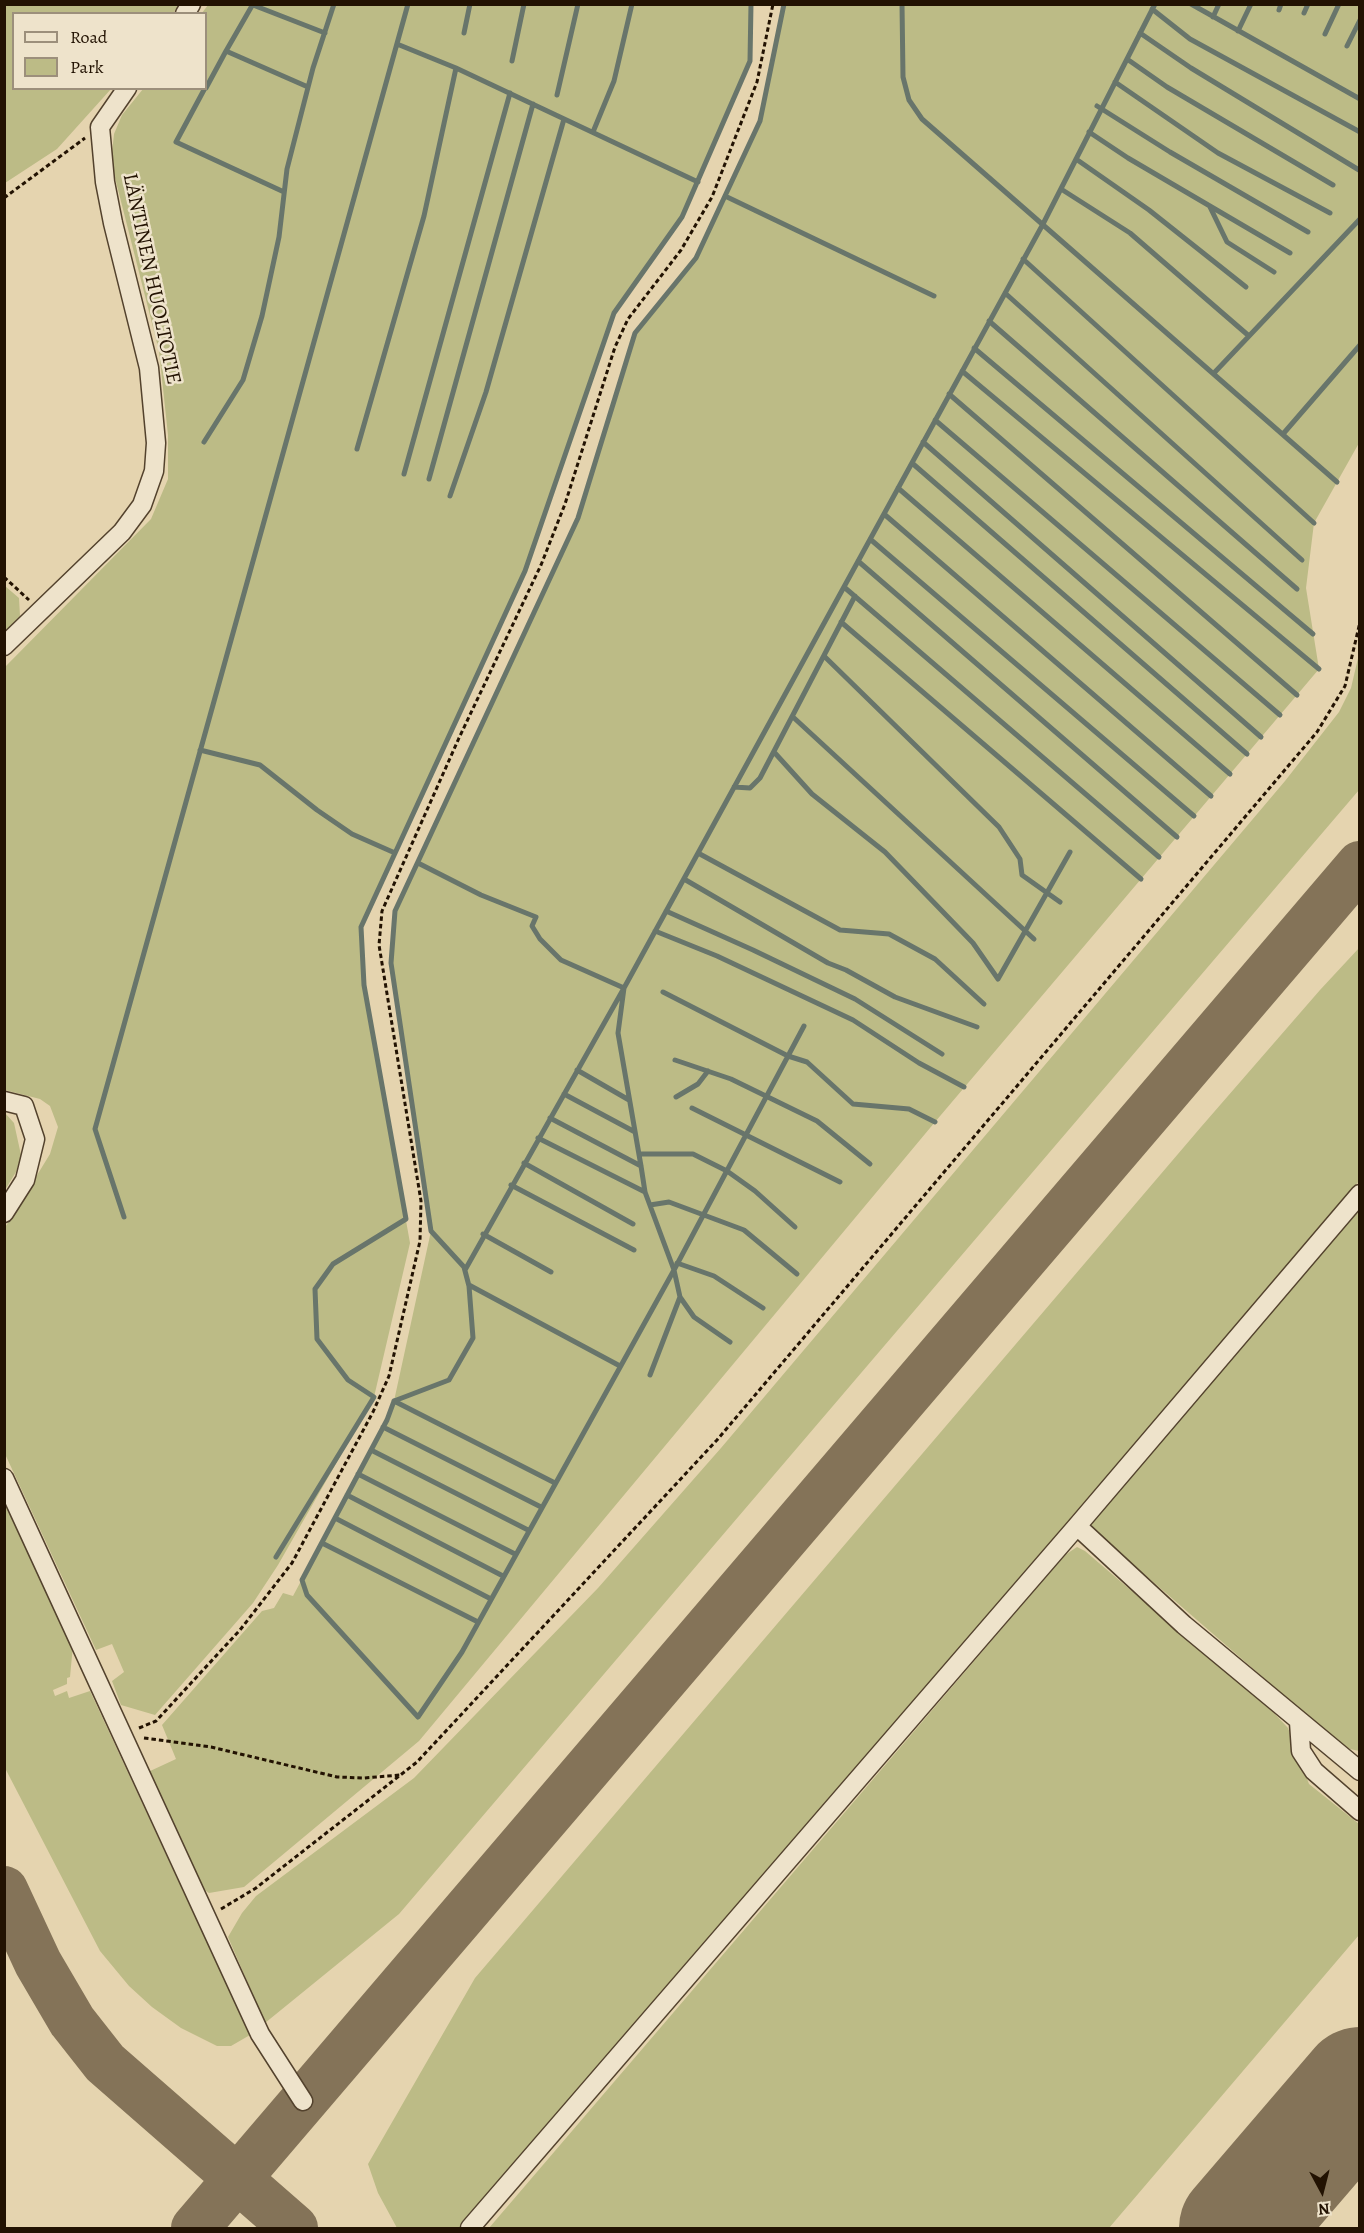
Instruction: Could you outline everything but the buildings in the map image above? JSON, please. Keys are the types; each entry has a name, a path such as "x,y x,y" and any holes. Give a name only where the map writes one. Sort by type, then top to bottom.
{"lane":[{"path":"99,127 126,90"},
{"name":"LÄNTINEN HUOLTOTIE","path":"4,646 122,532 146,496 156,458 150,368 113,223 105,182 99,127"},
{"path":"4,1101 24,1106 35,1139 25,1180 4,1213"},
{"path":"470,2229 1077,1526 1359,1194"},
{"path":"4,1478 260,2034 303,2102"},
{"path":"1077,1526 1184,1625 1359,1772"},
{"path":"1299,1722 1301,1751 1314,1771 1359,1811"}],"path":[{"path":"124,1735 156,1721 240,1630 292,1563 374,1412 389,1376 420,1241 421,1201 379,945 382,910 459,738 541,565 565,504 615,347 628,319 681,250 712,197 758,82 773,4"},
{"path":"4,198 99,127"},
{"path":"4,577 41,611"},
{"path":"207,1918 256,1888 417,1762 717,1440 1317,732 1345,686 1359,622"},
{"path":"124,1735 211,1747 337,1777 364,1778 401,1774"}],"green space":[{"path":"5,4 179,5 174,12 12,12 12,90 110,90 57,149 5,183"},
{"path":"208,5 751,5 750,61 682,217 614,313 525,571 362,927 364,985 410,1243 374,1397 278,1565 253,1603 155,1715 121,1705 112,1681 124,1672 112,1644 96,1650 5,1454 4,1229 50,1154 58,1127 50,1106 40,1099 5,1090 5,667 151,519 168,479 168,435 159,351 111,162 114,134 122,115 142,90 207,90 207,12 203,12"},
{"path":"784,5 1359,5 1359,443 1314,523 1306,588 1319,669 935,1122 419,1741 244,1887 209,1893 200,1887 148,1772 176,1759 162,1725 262,1611 274,1608 283,1593 293,1596 387,1420 394,1401 431,1231 391,963 395,911 578,518 635,333 696,258 760,121"},
{"path":"5,586 19,598 20,616 5,632"},
{"path":"1359,654 1359,790 399,1914 265,2023 228,1937 242,1913 256,1896 414,1778 598,1588 721,1448 1285,781 1339,712 1351,688"},
{"path":"1359,948 1359,1181 463,2228 397,2228 378,2193 368,2164 475,1978 1201,1127"},
{"path":"5,1113 14,1123 21,1155 16,1172 5,1190"},
{"path":"1359,1208 1359,1751 1350,1749 1326,1732 1091,1528 1093,1520"},
{"path":"4,1500 73,1645 70,1677 67,1678 67,1684 53,1690 55,1696 67,1691 69,1698 90,1691 250,2035 231,2046 217,2046 181,2028 152,2007 129,1986 100,1951 5,1768"},
{"path":"1077,1547 1085,1551 1274,1713 1288,1728 1309,1784 1359,1824 1359,1935 1109,2228 489,2228 1065,1555"}],"waterway":[{"path":"226,51 253,4"},
{"path":"204,442 243,380 262,316 279,237 287,169 313,68 334,4"},
{"path":"124,1217 95,1129 408,4"},
{"path":"464,33 470,4"},
{"path":"512,61 524,4"},
{"path":"557,95 578,4"},
{"path":"593,132 614,81 632,4"},
{"path":"276,1557 374,1397 348,1380 317,1339 315,1289 333,1264 406,1219 364,985 361,927 525,571 614,313 682,217 750,61 751,4"},
{"path":"394,1401 449,1380 473,1338 469,1286 464,1267 431,1231 391,963 395,911 578,518 635,333 696,258 760,121 784,4"},
{"path":"902,4 903,77 909,100 922,119 1337,482"},
{"path":"555,1483 394,1401 387,1420 302,1580 307,1595 418,1717 462,1652 674,1270 645,1192 618,1033 624,988 1043,224 1155,4"},
{"path":"1191,4 1360,99"},
{"path":"1213,17 1219,4"},
{"path":"1238,31 1251,4"},
{"path":"1279,10 1281,4"},
{"path":"1304,13 1308,4"},
{"path":"1325,34 1339,4"},
{"path":"253,5 325,33"},
{"path":"1152,9 1190,39 1360,132"},
{"path":"1347,46 1360,20"},
{"path":"1140,33 1191,68 1359,170"},
{"path":"397,44 456,68 698,182"},
{"path":"207,86 226,51 308,87"},
{"path":"1127,59 1167,87 1333,185"},
{"path":"357,449 424,216 456,68"},
{"path":"1115,82 1218,153 1330,213"},
{"path":"204,90 176,142 284,192"},
{"path":"404,474 510,93"},
{"path":"429,479 533,104"},
{"path":"1097,106 1170,152 1308,232"},
{"path":"450,496 486,392 564,119"},
{"path":"1089,132 1128,158 1290,253"},
{"path":"1076,159 1149,210 1246,287"},
{"path":"1061,189 1130,233 1249,336"},
{"path":"725,196 934,296"},
{"path":"1210,207 1227,242 1274,272"},
{"path":"1214,373 1360,219"},
{"path":"1023,259 1314,523"},
{"path":"1005,293 1302,560"},
{"path":"989,321 1297,589"},
{"path":"1283,434 1360,345"},
{"path":"974,348 1313,634"},
{"path":"962,371 1319,669"},
{"path":"949,394 1297,695"},
{"path":"935,420 1280,715"},
{"path":"923,442 1261,737"},
{"path":"912,463 1247,754"},
{"path":"898,488 1230,774"},
{"path":"884,514 1211,796"},
{"path":"870,539 1194,816"},
{"path":"858,561 1177,837"},
{"path":"844,587 1159,857"},
{"path":"734,787 750,788 760,778 855,596"},
{"path":"841,622 1141,879"},
{"path":"824,656 999,827 1020,859 1022,875 1060,902"},
{"path":"793,717 1034,939"},
{"path":"200,750 260,765 317,810 352,834 395,853"},
{"path":"774,752 812,794 885,852 973,943 998,979 1070,852"},
{"path":"698,853 840,930 889,934 935,959 984,1004"},
{"path":"418,863 481,895 536,917 532,926 540,939 561,960 624,988 465,1270"},
{"path":"684,879 828,963 846,970 895,997 977,1027"},
{"path":"666,911 855,999 942,1054"},
{"path":"655,931 717,956 853,1020 919,1063 964,1087"},
{"path":"663,992 788,1056 807,1062 853,1104 909,1109 935,1122"},
{"path":"730,1342 694,1317 680,1297 674,1270 804,1026"},
{"path":"675,1060 731,1079 817,1121 870,1164"},
{"path":"577,1070 629,1100"},
{"path":"676,1097 698,1084 708,1071"},
{"path":"564,1094 635,1132"},
{"path":"692,1108 840,1182"},
{"path":"550,1118 641,1166"},
{"path":"538,1138 645,1192"},
{"path":"639,1154 693,1154 727,1171 755,1191 795,1227"},
{"path":"524,1163 633,1224"},
{"path":"511,1185 634,1250"},
{"path":"650,1205 669,1202 744,1230 797,1274"},
{"path":"483,1234 551,1272"},
{"path":"677,1263 714,1276 763,1308"},
{"path":"469,1285 620,1366"},
{"path":"650,1375 680,1297"},
{"path":"383,1427 541,1507"},
{"path":"371,1450 528,1530"},
{"path":"358,1474 515,1554"},
{"path":"347,1495 503,1576"},
{"path":"335,1518 491,1599"},
{"path":"322,1543 478,1622"}],"taxiway":[{"path":"195,2228 1360,865"},
{"path":"4,1890 38,1963 72,2021 105,2063 294,2228"}],"runway":[{"path":"1239,2228 1360,2087"}]}
